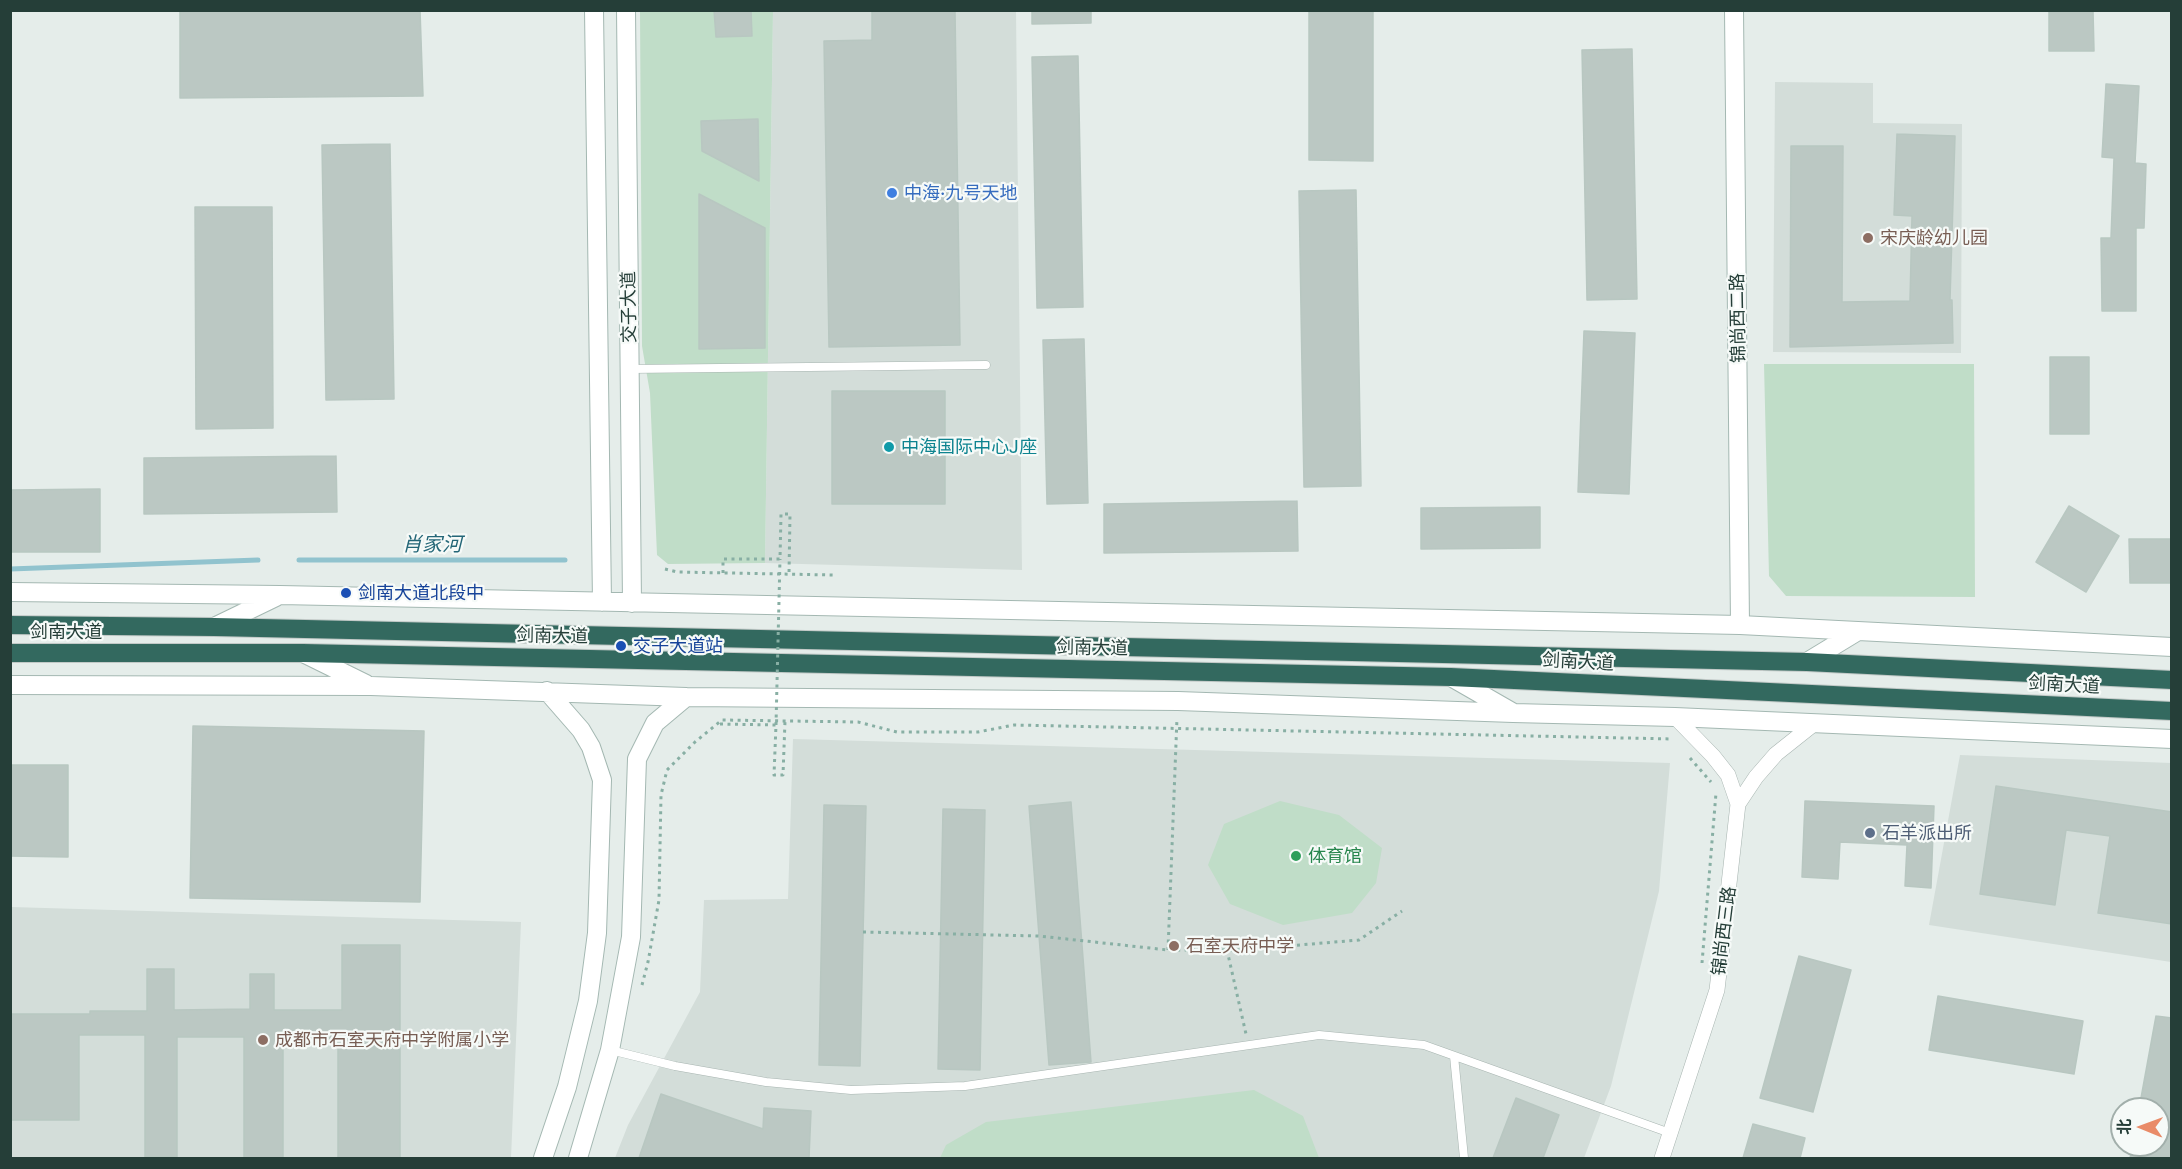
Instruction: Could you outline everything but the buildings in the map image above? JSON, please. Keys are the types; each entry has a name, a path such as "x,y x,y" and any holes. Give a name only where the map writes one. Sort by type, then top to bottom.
{"highway":[{"name":"剑南大道","path":"10,625 214,627 1807,662 2172,680"},
{"name":"剑南大道","path":"10,652 303,653 1451,677 2172,711"}],"main road":[{"name":"交子大道","path":"594,10 602,602"},
{"name":"交子大道","path":"626,10 632,603"},
{"name":"锦尚西二路","path":"1734,10 1740,625"},
{"path":"10,592 280,595 1740,625 2172,647"},
{"path":"214,627 280,595"},
{"path":"1807,662 1858,631"},
{"path":"303,653 371,686"},
{"path":"1451,677 1513,713"},
{"path":"10,685 371,686 686,697 1178,701 1675,717 2172,739"},
{"path":"543,1158 567,1087 588,997 597,933 602,780 591,747 581,730 547,691"},
{"path":"578,1158 610,1050 631,937 637,759 655,723 686,697"}],"street":[{"name":"锦尚西三路","path":"1662,1158 1717,990 1738,804 1728,776 1713,756 1675,717"},
{"path":"1738,804 1756,777 1776,754 1815,723"}],"lane":[{"path":"629,369 986,365"},
{"path":"610,1050 675,1066 766,1082 851,1090 965,1086 1319,1035 1424,1045 1670,1133"},
{"path":"1455,1056 1464,1158"}],"path":[{"path":"785,721 783,775 774,775 781,514 790,514 789,574"},
{"path":"723,573 723,559 780,559"},
{"path":"665,569 677,572 833,575"},
{"path":"1168,950 1178,701"},
{"path":"639,995 648,963 659,900 661,795 667,770 695,742 723,720 858,722 897,732 978,732 1014,725 1674,740"},
{"path":"718,724 776,725"},
{"path":"1688,756 1716,788 1702,966"},
{"path":"863,932 1039,936 1168,950 1227,950 1359,940 1402,911"},
{"path":"1227,950 1248,1045"}],"shaded area":[{"path":"773,11 1016,11 1022,570 765,563"},
{"name":"宋庆龄幼儿园","path":"1775,82 1873,83 1873,123 1962,124 1961,353 1773,352"},
{"name":"石室天府中学","path":"793,739 1670,763 1659,891 1611,1086 1584,1158 615,1158 628,1125 700,992 704,900 788,899"},
{"path":"1960,755 2171,763 2171,962 1929,925"},
{"name":"成都市石室天府中学附属小学","path":"11,907 521,922 511,1158 11,1158"}],"green space":[{"path":"640,11 773,11 765,563 668,564 657,555 650,393 642,346"},
{"path":"1764,364 1974,364 1975,597 1786,596 1769,576"},
{"name":"体育馆","path":"1280,801 1339,815 1382,848 1376,883 1352,913 1283,925 1230,904 1208,865 1224,824"},
{"path":"1254,1090 1303,1116 1319,1158 940,1158 946,1145 986,1122"}],"waterway":[{"name":"肖家河","path":"10,569 258,560"},
{"name":"肖家河","path":"299,560 565,560"}],"place":[{"name":"中海·九号天地","path":"892,193"},
{"name":"宋庆龄幼儿园","path":"1868,238"},
{"name":"中海国际中心J座","path":"889,447"},
{"name":"剑南大道北段中","path":"346,593"},
{"name":"交子大道站","path":"621,646"},
{"name":"石羊派出所","path":"1870,833"},
{"name":"体育馆","path":"1296,856"},
{"name":"石室天府中学","path":"1174,946"},
{"name":"成都市石室天府中学附属小学","path":"263,1040"}]}
